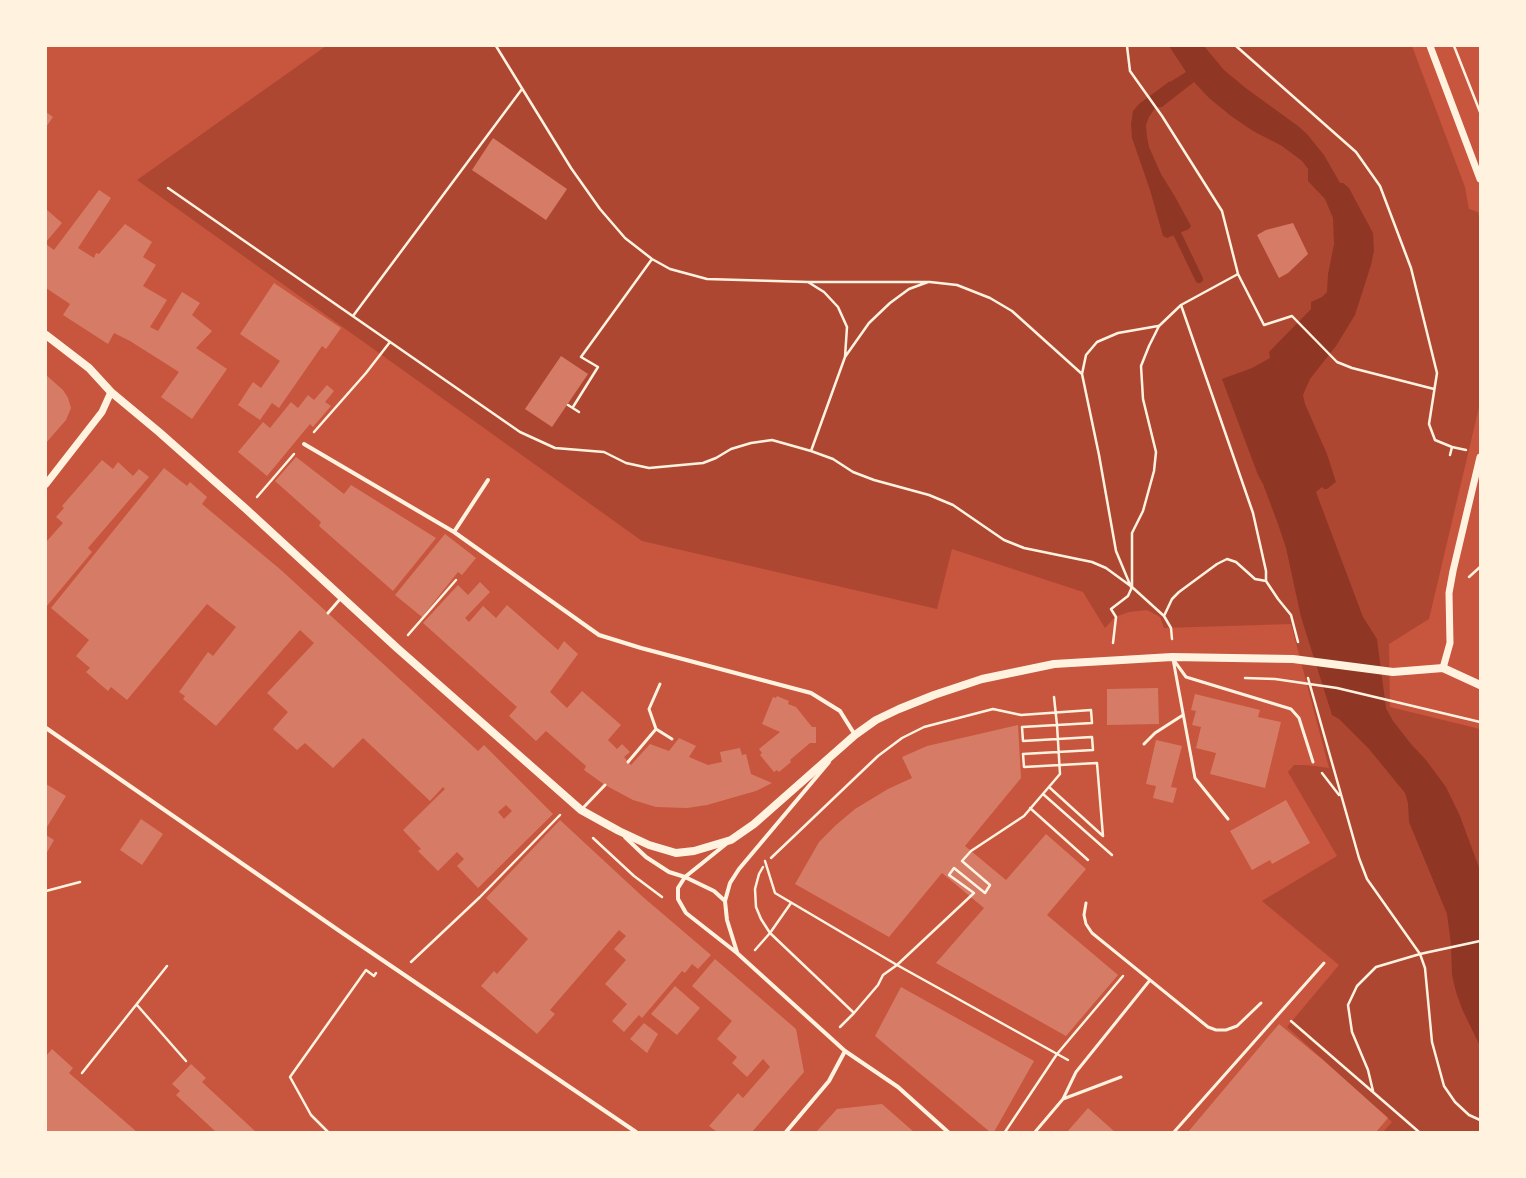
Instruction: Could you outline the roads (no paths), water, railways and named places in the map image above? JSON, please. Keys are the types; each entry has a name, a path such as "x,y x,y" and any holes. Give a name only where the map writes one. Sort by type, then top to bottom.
{"main road":[{"path":"46,335 88,368 111,392 159,432 246,509 396,648 581,810 619,831 649,845 676,853 694,851 731,840 754,824 855,735 876,720 899,708 982,680 1057,664 1172,657 1293,659 1393,672 1443,668 1480,685"}],"street":[{"path":"1430,46 1480,178"},
{"path":"46,484 102,412 111,392"},
{"path":"304,444 454,532 598,635 649,650 811,692 840,711 855,735"},
{"path":"1443,668 1450,643 1449,593 1452,571 1480,457"},
{"path":"454,532 488,480"},
{"path":"46,728 384,961 636,1132"},
{"path":"737,953 727,920 724,901 730,883 839,750"},
{"path":"619,831 646,857 669,872 685,877 714,891 724,901"},
{"path":"731,840 685,877 678,888 678,899 686,913 737,953 845,1051 898,1087 948,1132"},
{"path":"786,1132 829,1081 845,1051"}],"lane":[{"path":"328,613 342,598"},
{"path":"1172,657 1195,778 1228,819"},
{"path":"1172,657 1186,677 1291,709 1299,718 1313,762"},
{"path":"660,684 649,709 656,729 672,740"},
{"path":"1144,744 1156,733 1183,715"},
{"path":"628,762 656,729"},
{"path":"581,810 605,785"},
{"path":"1086,903 1084,916 1086,924 1092,933 1208,1027 1216,1030 1226,1030 1237,1026 1261,1003"},
{"path":"1174,1132 1324,963"},
{"path":"1035,1132 1063,1099 1080,1066 1150,980"},
{"path":"1063,1099 1121,1077"}],"waterway":[{"path":"1173,225 1199,279"}]}
